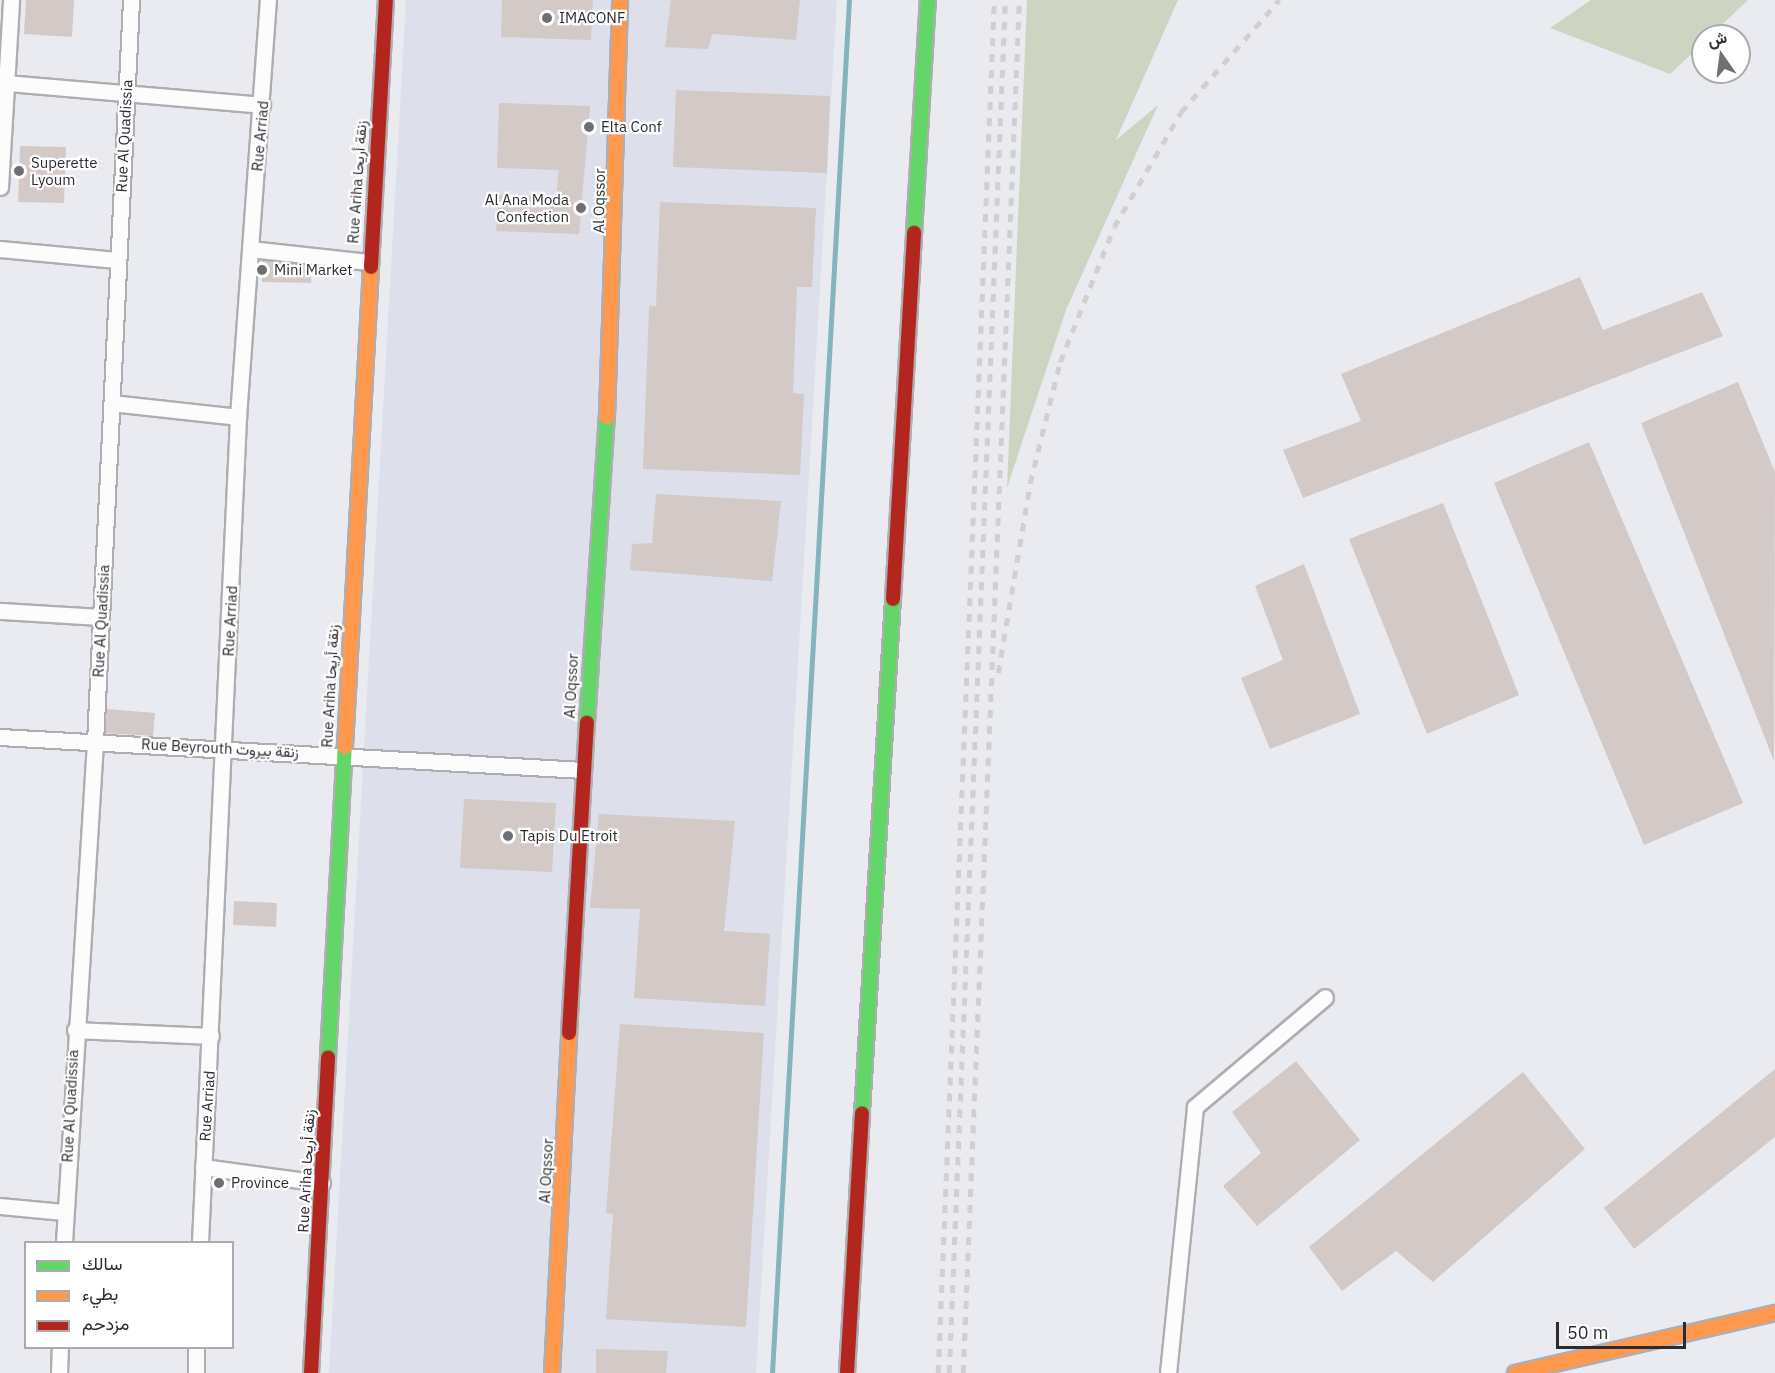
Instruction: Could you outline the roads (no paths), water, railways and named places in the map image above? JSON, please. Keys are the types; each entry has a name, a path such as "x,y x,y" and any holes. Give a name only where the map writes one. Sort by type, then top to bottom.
{"street":[{"path":"0,187 8,83 11,0"},
{"name":"Rue Al Quadissia","path":"64,1241 75,1030 95,742 112,404 116,260 132,0"},
{"name":"Rue Arriad","path":"200,1241 238,417 268,0"},
{"name":"Rue Ariha زنقة أريحا","path":"311,1373 368,262 386,0"},
{"name":"Al Oqssor","path":"552,1373 583,770 615,279 620,0"},
{"path":"847,1373 928,0"},
{"path":"8,83 262,105"},
{"path":"0,249 116,260"},
{"path":"250,249 368,262"},
{"path":"112,404 238,417"},
{"path":"0,611 101,617"},
{"name":"Rue Beyrouth زنقة بيروت","path":"0,737 222,747 583,770"},
{"path":"1167,1373 1195,1107 1325,997"},
{"path":"75,1030 211,1036"},
{"path":"203,1167 322,1183"},
{"path":"0,1206 64,1212"},
{"path":"1515,1373 1775,1313"},
{"path":"59,1373 60,1349"},
{"path":"195,1373 196,1349"}],"waterway":[{"path":"772,1373 849,0"}],"railway":[{"path":"938,1373 994,0"},
{"path":"949,1373 1005,0"},
{"path":"963,1373 1019,0"},
{"path":"998,673 1030,483 1060,362 1114,227 1181,112 1279,0"}],"place":[{"name":"IMACONF","path":"547,18"},
{"name":"Elta Conf","path":"589,127"},
{"name":"Superette Lyoum","path":"19,171"},
{"name":"Al Ana Moda Confection","path":"581,208"},
{"name":"Mini Market","path":"262,270"},
{"name":"Tapis Du Etroit","path":"508,836"},
{"name":"Province","path":"219,1183"}]}
